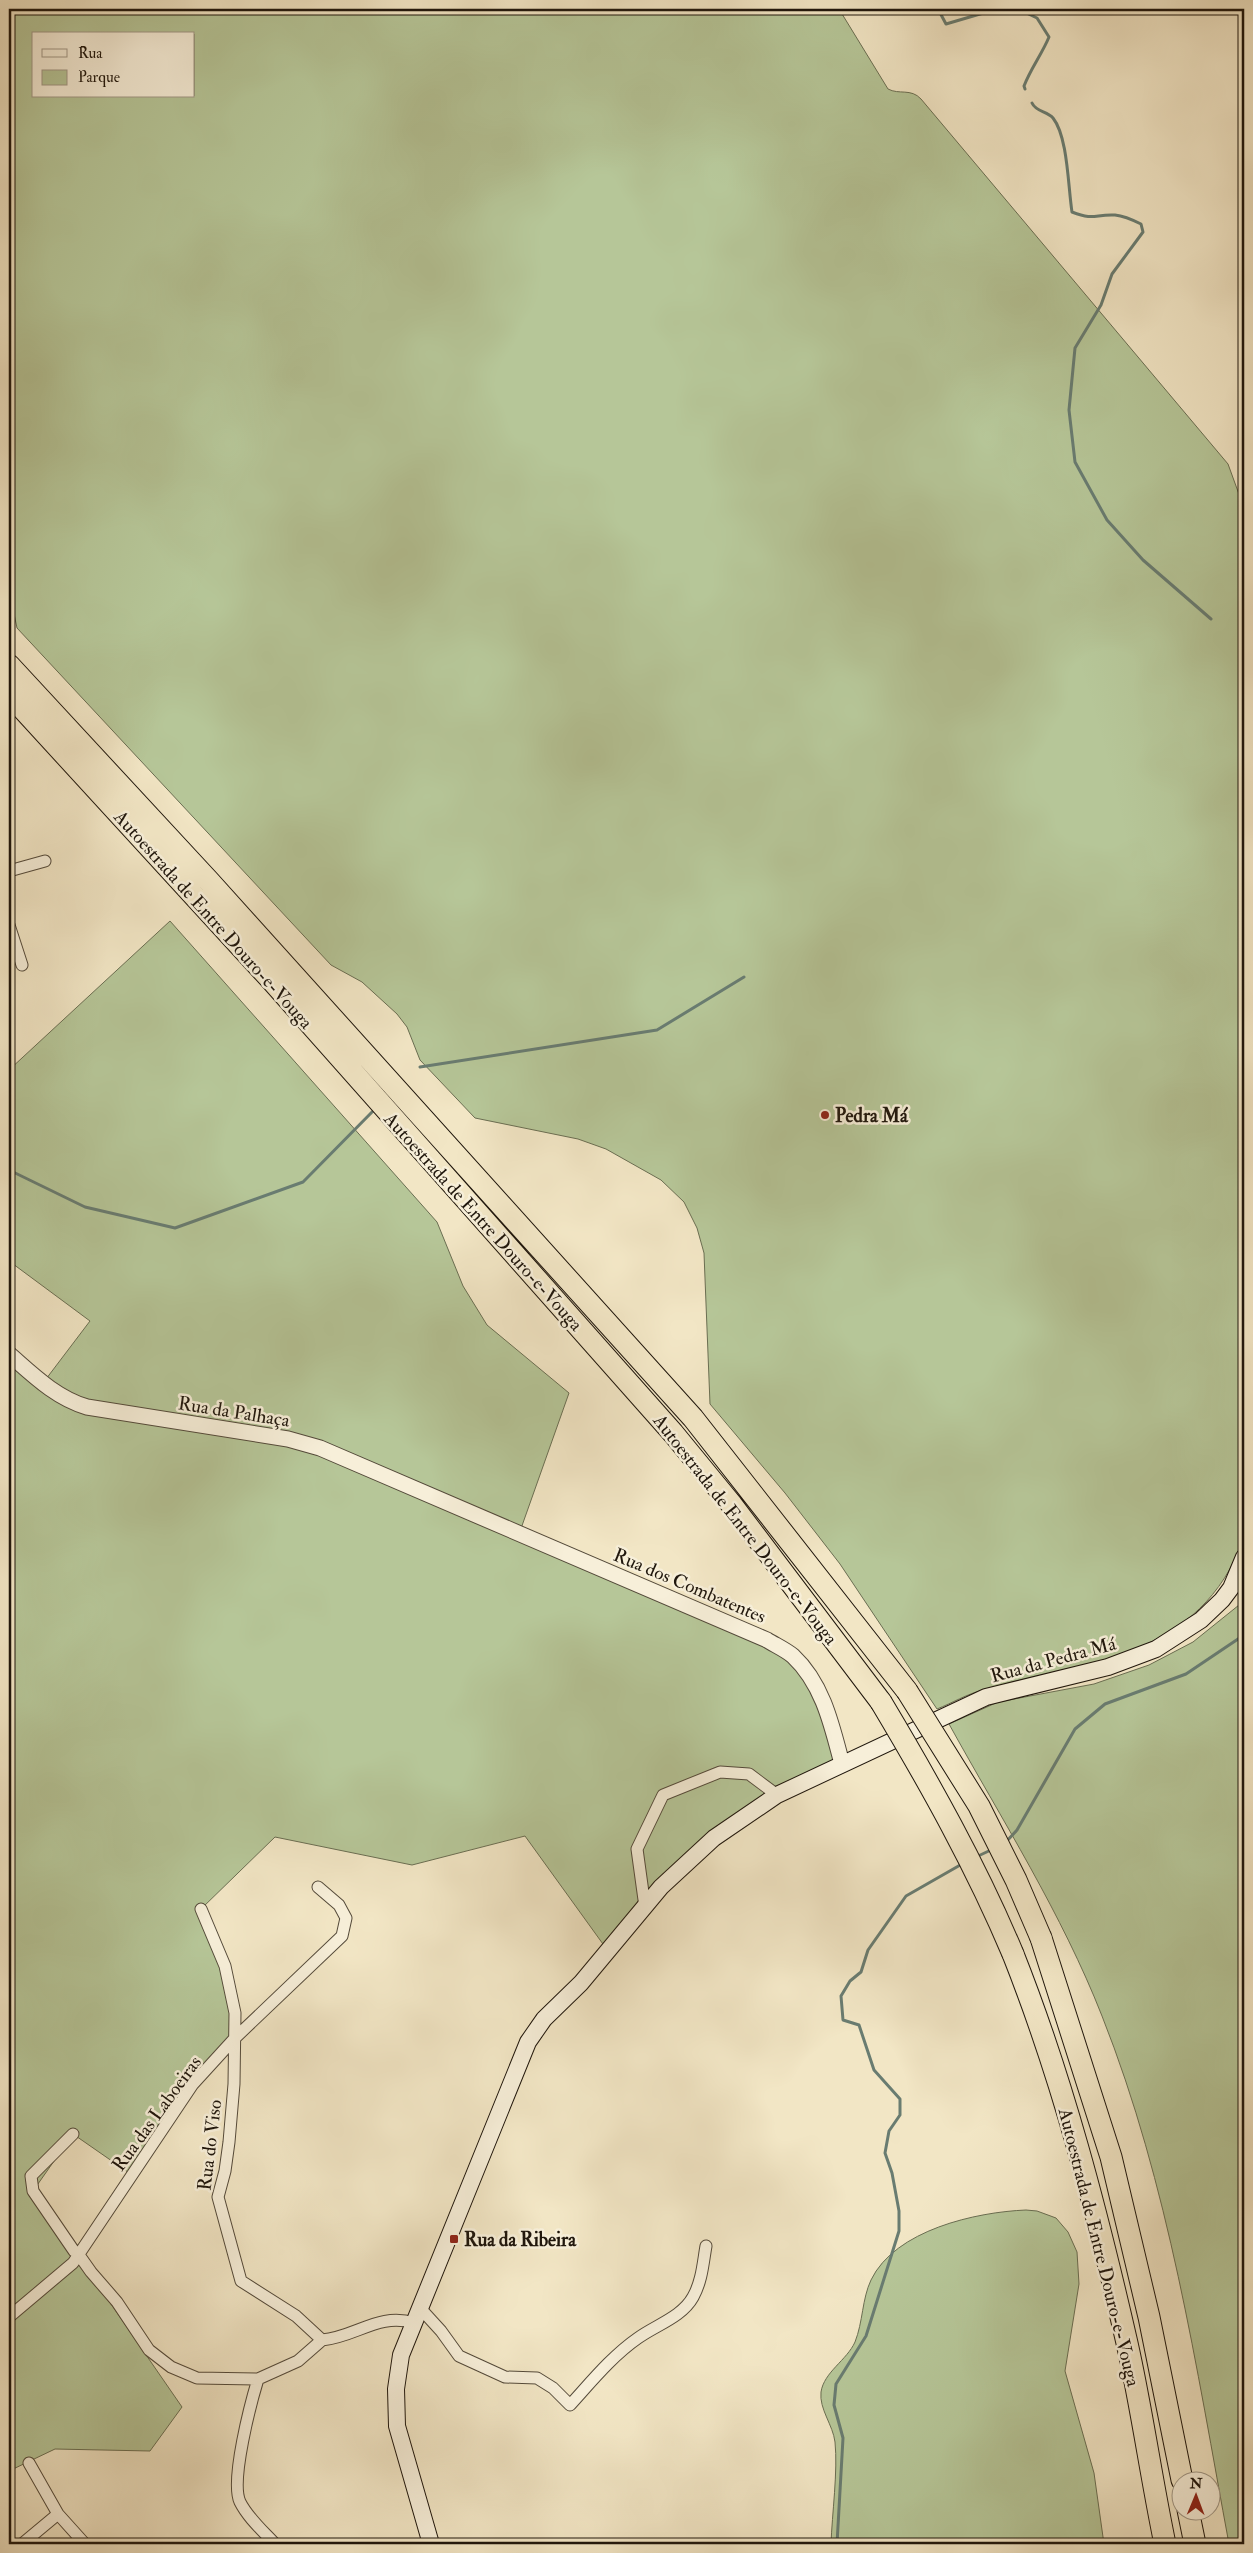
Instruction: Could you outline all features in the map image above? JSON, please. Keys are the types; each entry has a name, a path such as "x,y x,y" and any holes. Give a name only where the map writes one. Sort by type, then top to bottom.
{"highway":[{"name":"Autoestrada de Entre Douro-e-Vouga","path":"9,665 209,882 693,1418 907,1691 978,1806 1016,1880 1041,1938 1111,2157 1149,2317 1180,2470"},
{"name":"Autoestrada de Entre Douro-e-Vouga","path":"9,694 273,982 673,1433 732,1505 881,1702 955,1829 987,1893 1014,1954 1035,2010 1085,2170 1127,2344 1165,2544"},
{"path":"1190,2520 1195,2544"}],"main road":[{"name":"Rua da Pedra Má","path":"842,1764 986,1697 1108,1667 1156,1649 1201,1620 1222,1600 1231,1588 1244,1558"},
{"path":"431,2544 398,2426 396,2389 401,2355 528,2042 544,2019 581,1983 661,1887 714,1838 777,1795 842,1764"}],"street":[{"path":"9,871 45,861"},
{"path":"9,925 22,964"},
{"name":"Rua da Palhaça","path":"9,1354 57,1394 71,1402 87,1407 288,1439 312,1446 458,1508"},
{"name":"Rua dos Combatentes","path":"458,1508 767,1640 793,1656 814,1681 829,1715 842,1764"},
{"path":"645,1907 637,1849 663,1796 720,1772 749,1774 777,1795"},
{"name":"Rua das Laboeiras","path":"9,2318 73,2263 193,2084 235,2038 342,1936 346,1918 338,1905 318,1887"},
{"name":"Rua do Viso","path":"201,1909 225,1966 235,2013 229,2142 225,2171 218,2196 230,2247 241,2281 296,2316 322,2340"},
{"path":"73,2134 31,2176 33,2191 74,2251 117,2302 150,2350 171,2367 197,2378 258,2379 298,2361 322,2340 338,2339 372,2324 417,2316 441,2331 459,2356 505,2376 536,2378 553,2388 570,2406 600,2372 637,2338 668,2320 688,2304 700,2280 706,2246"},
{"path":"258,2379 247,2418 239,2474 239,2500 275,2544"},
{"path":"29,2463 58,2514 85,2544"},
{"path":"22,2544 58,2514"}],"green space":[{"path":"9,9 839,9 888,89 913,94 921,99 1228,464 1244,508 1244,1538 1224,1578 1199,1609 1170,1632 1136,1648 1100,1661 977,1692 937,1709 840,1564 785,1493 710,1404 704,1253 697,1228 684,1202 661,1180 606,1149 578,1139 475,1118 420,1060 407,1027 397,1014 362,982 331,965 17,628 9,590"},
{"path":"170,921 437,1222 463,1286 487,1325 569,1393 518,1537 767,1640 814,1681 842,1764 714,1838 608,1951 525,1836 412,1865 275,1837 201,1909 225,1966 235,2038 193,2084 132,2175 73,2134 33,2191 182,2407 150,2451 55,2449 9,2471 9,1356 43,1383 90,1321 9,1261 9,1070"},
{"path":"1244,1601 1244,2544 1229,2544 1220,2495 1220,2470 1215,2470 1192,2343 1163,2210 1125,2080 1102,2016 1069,1941 1050,1904 949,1724 998,1702 1094,1684 1149,1665 1193,1642"},
{"path":"1026,2210 1037,2211 1056,2218 1068,2232 1077,2252 1079,2284 1065,2371 1094,2473 1104,2544 831,2544 836,2453 832,2429 822,2405 821,2392 826,2378 847,2355 855,2342 871,2280 882,2263 898,2248 917,2236 961,2220"}],"waterway":[{"path":"938,9 946,24 997,9"},
{"path":"1018,9 1037,18 1049,37 1027,79 1024,86 1025,89"},
{"path":"1032,103 1036,108 1051,116 1058,126 1065,150 1072,212 1090,217 1122,216 1141,224 1143,232 1112,274 1101,305 1075,348 1069,410 1075,462 1107,520 1143,560 1211,619"},
{"path":"420,1067 657,1030 744,977"},
{"path":"9,1170 85,1207 175,1228 303,1182 375,1109"},
{"path":"1005,1843 1017,1830 1075,1729 1105,1704 1186,1674 1244,1635"},
{"path":"976,1857 993,1849"},
{"path":"837,2544 843,2438 834,2405 836,2384 866,2336 899,2231 899,2211 892,2173 885,2153 889,2131 900,2115 900,2099 874,2070 859,2025 843,2020 841,1996 850,1981 861,1972 868,1950 906,1896 962,1864"}],"place":[{"name":"Pedra Má","path":"825,1115"},
{"name":"Rua da Ribeira","path":"454,2239"}]}
